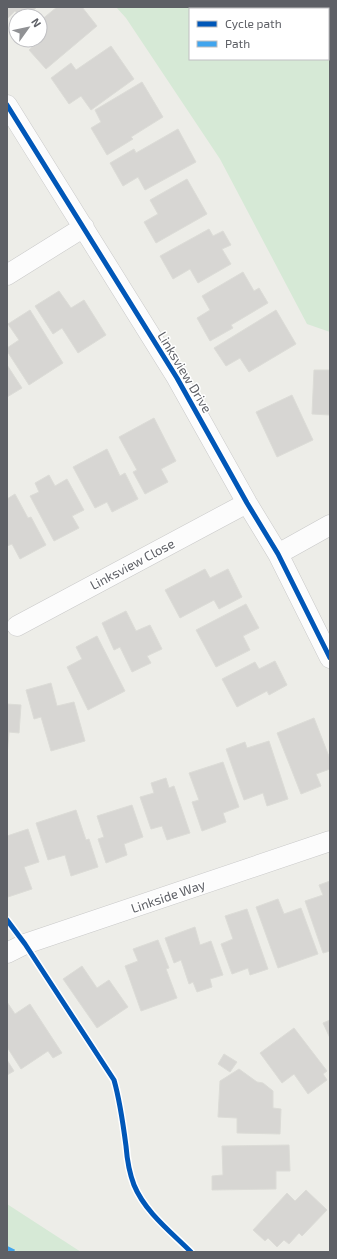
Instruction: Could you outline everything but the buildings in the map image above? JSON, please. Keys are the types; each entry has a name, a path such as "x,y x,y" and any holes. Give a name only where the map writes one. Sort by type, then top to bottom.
{"street":[{"name":"Linksview Drive","path":"7,105 177,378 247,503 278,554 330,658"},
{"path":"7,275 84,227"},
{"name":"Linksview Close","path":"17,626 247,503"},
{"path":"278,554 330,525"},
{"name":"Linkside Way","path":"7,953 25,944 330,841"}],"green space":[{"path":"116,7 330,7 330,332 307,324 220,159 126,18"},
{"path":"7,1204 81,1252 7,1252"}],"marked path":[{"path":"7,1248 15,1252"}],"cycle path":[{"path":"7,105 177,378 247,503 278,554 330,658"},
{"path":"7,920 25,944 114,1080 121,1112 128,1161 134,1185 139,1195 159,1221 191,1252"}]}
